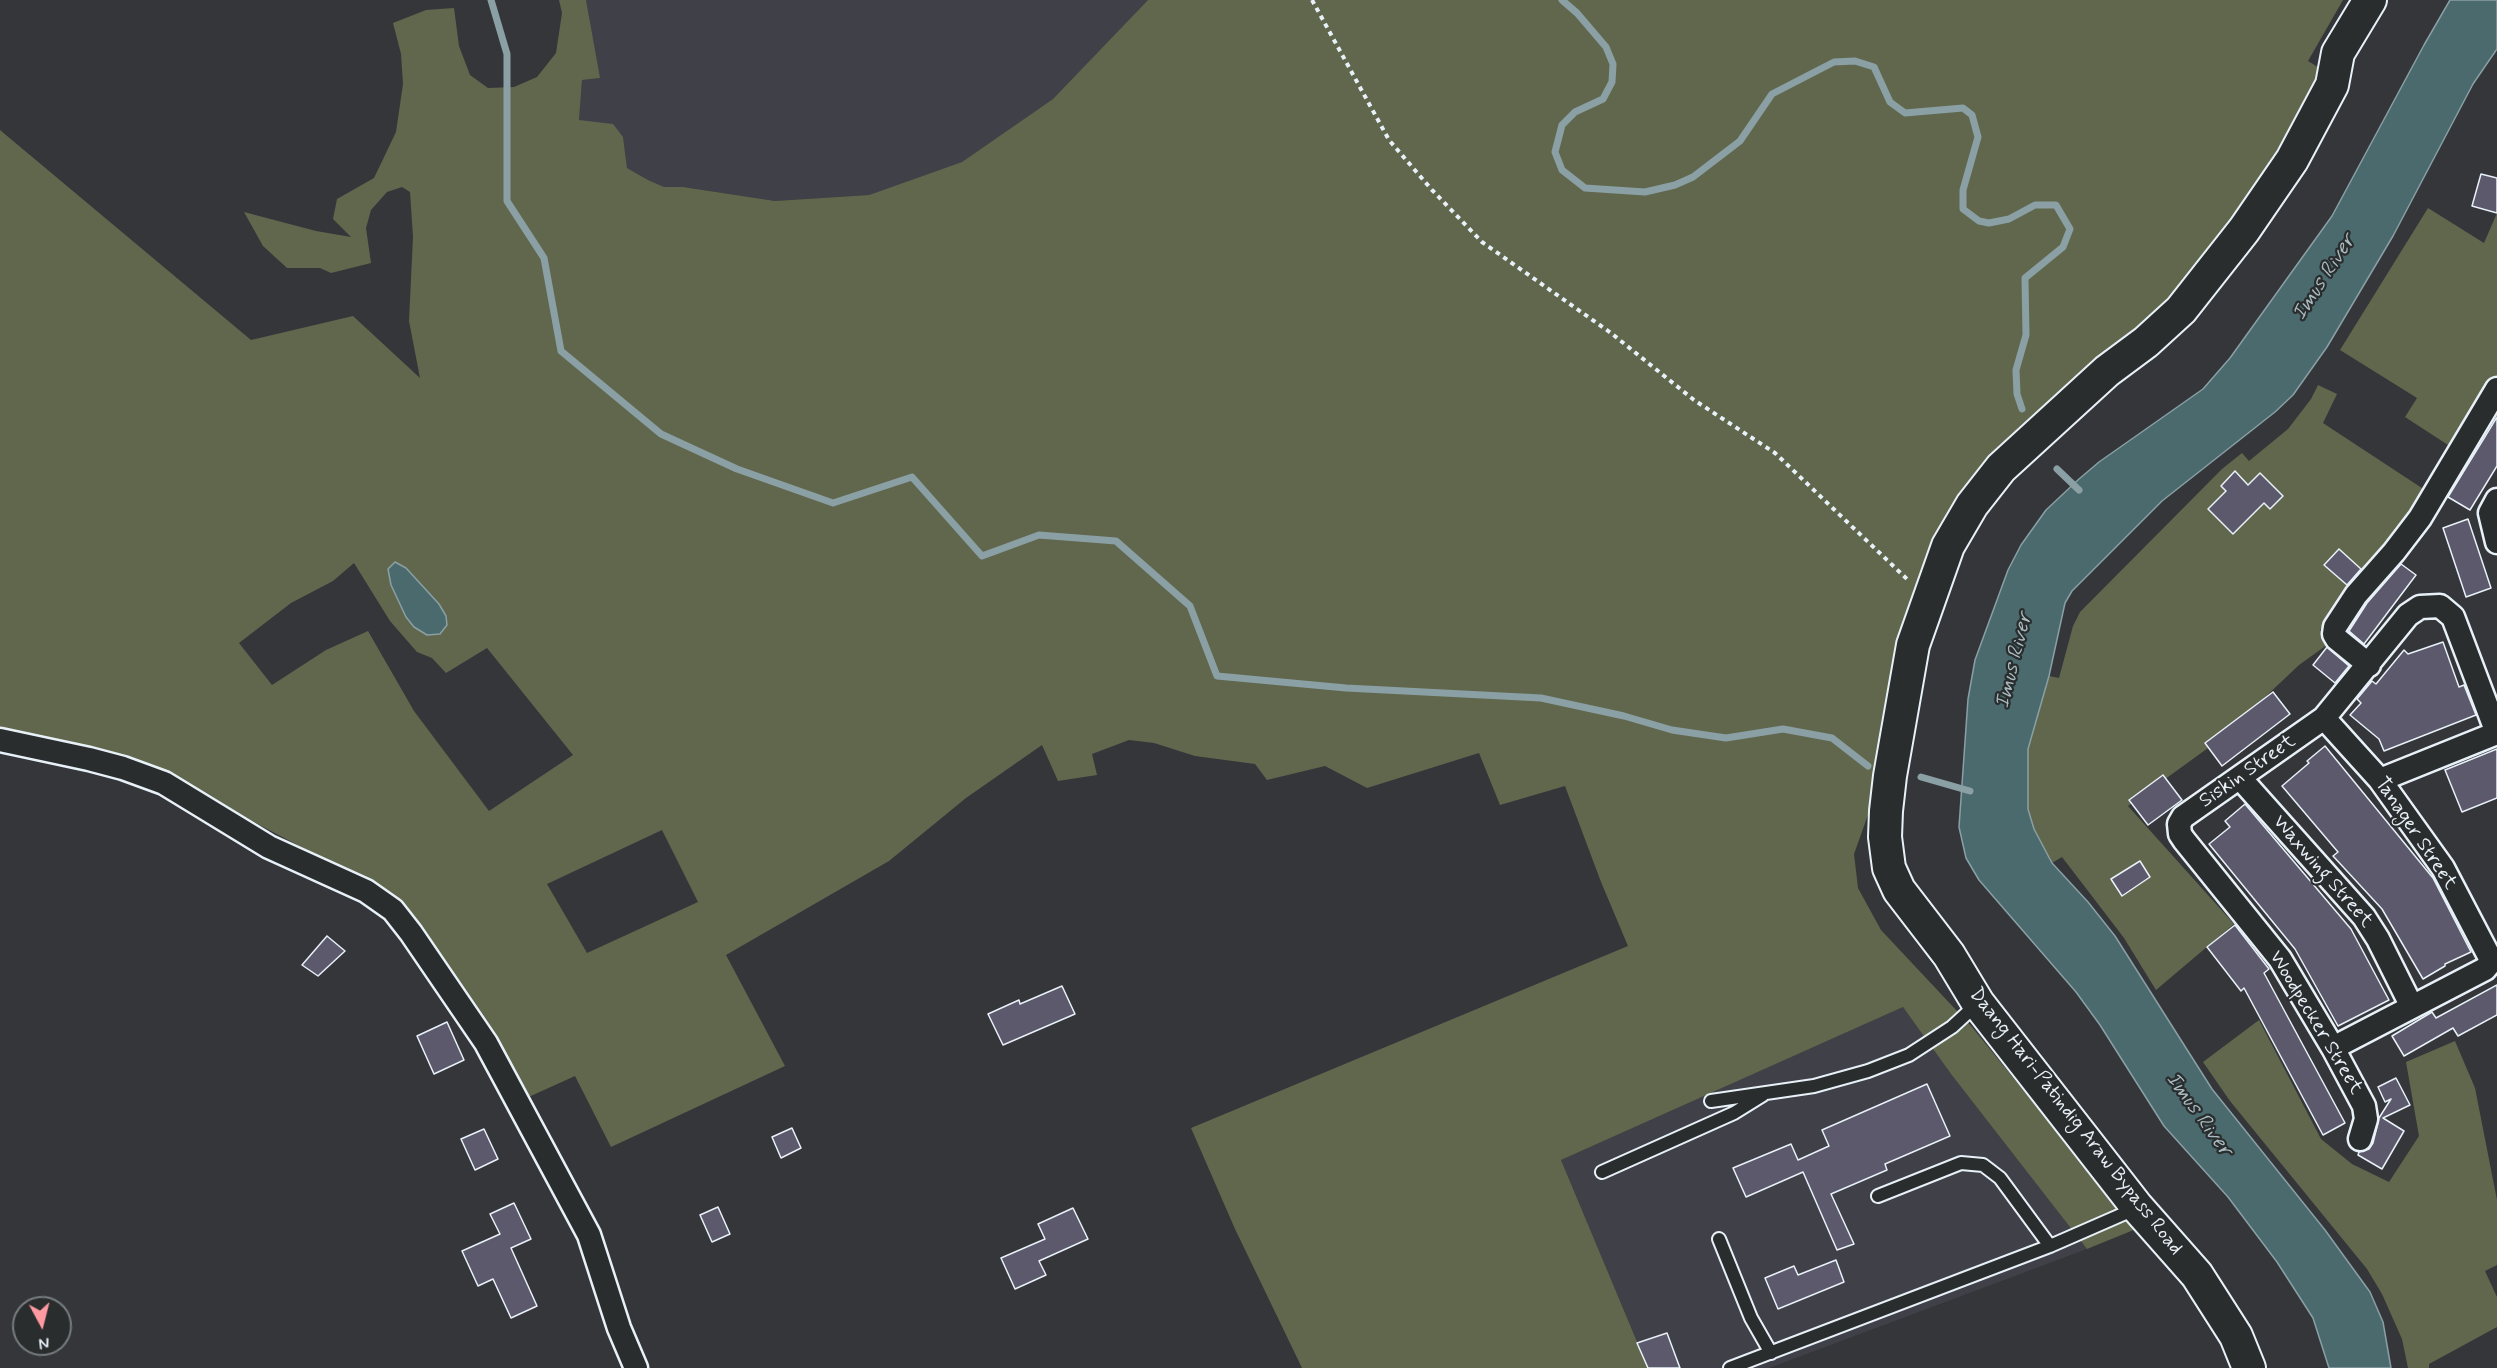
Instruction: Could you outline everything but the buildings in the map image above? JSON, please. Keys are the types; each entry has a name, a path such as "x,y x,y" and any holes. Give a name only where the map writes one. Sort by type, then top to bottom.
{"main road":[{"name":"Daang Hari-Patindig Araw Bypass Road","path":"2249,1368 2236,1336 2197,1275 2137,1207 1978,1003 1949,955 1899,891 1889,868 1885,837 1890,776 1911,656 1948,546 1972,505 2001,468 2107,371 2146,342 2181,309 2244,230 2292,160 2332,85 2338,53 2370,0"}],"street":[{"path":"2369,665 2337,639 2333,631 2356,596 2420,518 2497,389"},
{"path":"2497,500 2490,513 2497,542"},
{"name":"Siskin Street","path":"2179,829 2183,817 2324,718 2408,615 2420,607 2440,606 2453,617 2497,733"},
{"name":"Tanager Street","path":"2324,718 2380,780 2443,868 2489,956 2490,963 2485,969 2411,1005 2333,1048"},
{"path":"2380,780 2497,733"},
{"path":"0,740 112,765 164,783 269,847 357,886 393,910 486,1043 589,1235 619,1328 636,1368"},
{"name":"Waxwing Street","path":"2240,778 2364,917 2378,939 2411,1005"},
{"name":"Woodpecker Street","path":"2179,829 2184,840 2280,959 2333,1048 2364,1106 2366,1119 2360,1139"}],"lane":[{"path":"1710,1101 1814,1086 1868,1071 1909,1054 1952,1027 1978,1003"},
{"path":"1602,1172 1734,1113 1767,1092"},
{"path":"1878,1196 1961,1163 1983,1165 2000,1178 2050,1246"},
{"path":"1730,1368 2050,1246 2137,1207"},
{"path":"1719,1239 1751,1318 1771,1353"}],"path":[{"path":"1312,0 1389,140 1432,190 1482,242 1611,333 1694,400 1775,453 1929,600"}],"shaded area":[{"path":"586,0 1148,0 1053,99 962,162 869,195 775,201 683,187 664,187 627,168 623,137 579,120 582,80 599,78"},
{"path":"1903,1007 1951,1074 2087,1249 1769,1368 1648,1368 1561,1160"}],"green space":[{"path":"559,0 586,0 600,78 582,80 579,120 613,124 623,137 627,168 664,187 683,187 775,201 869,195 962,162 1053,99 1148,0 2343,0 2308,61 2326,72 2235,217 2197,268 2144,328 1973,485 1878,787 1854,854 1858,888 1881,930 1972,1027 2136,1229 2087,1249 1951,1074 1903,1007 1561,1160 1648,1368 1302,1368 1235,1229 1191,1128 1628,946 1565,786 1500,805 1479,753 1367,788 1325,766 1267,780 1255,764 1195,756 1154,743 1129,740 1092,754 1097,775 1058,781 1042,745 966,798 889,861 726,955 785,1066 611,1147 575,1076 522,1100 377,887 148,764 97,749 0,731 0,130 251,340 353,316 420,378 409,321 413,237 410,192 402,187 387,192 371,210 366,228 371,263 331,273 320,268 287,268 263,246 244,212 316,231 351,237 333,219 337,199 374,178 396,132 403,84 401,54 393,23 426,10 454,8 459,46 470,75 488,88 514,87 537,77 556,53 562,13","holes":["354,563 390,621 417,652 432,658 446,673 487,648 573,755 489,811 414,711 368,631 326,650 272,685 239,643 291,603 333,581","662,830 698,902 587,953 547,884"]},
{"path":"2428,208 2484,243 2497,213 2497,412 2468,458 2405,417 2417,398 2340,350"},
{"path":"2318,385 2337,394 2323,423 2431,494 2320,630 2331,642 2299,665 2262,700 2266,706 2128,806 2234,924 2156,990 2124,938 2062,857 2052,863 2034,829 2028,808 2028,749 2049,676 2059,678 2073,626 2080,612 2222,469 2242,453 2249,461 2288,429 2311,399"},
{"path":"2259,1020 2321,1139 2352,1164 2389,1182 2419,1136 2406,1062 2455,1041 2475,1088 2497,1200 2497,1265 2485,1271 2497,1297 2497,1327 2429,1364 2429,1368 2408,1368 2402,1339 2382,1294 2367,1269 2230,1101 2203,1062"}],"water":[{"name":"Imus River","path":"2450,0 2497,0 2497,49 2473,84 2393,236 2327,347 2293,395 2275,412 2162,501 2072,591 2065,603 2049,676 2028,749 2028,809 2034,829 2052,863 2115,936 2212,1089 2325,1230 2370,1292 2383,1322 2391,1368 2329,1368 2313,1318 2277,1262 2228,1197 2164,1126 2100,1025 2076,992 1979,880 1966,858 1959,827 1968,699 1975,660 2008,570 2021,545 2046,510 2079,479 2099,462 2203,389 2230,358 2332,216"},
{"path":"395,562 406,568 439,604 446,616 447,625 440,634 427,635 414,627 406,617 391,585 388,569"}],"waterway":[{"path":"491,0 507,54 507,201 544,258 561,351 661,434 737,469 833,503 912,477 982,556 1039,535 1116,541 1190,606 1217,676 1346,688 1541,698 1624,716 1672,730 1726,738 1783,729 1832,738 1868,766"},
{"path":"1562,0 1577,13 1606,47 1613,64 1612,82 1603,99 1575,112 1562,125 1555,152 1562,170 1585,188 1645,192 1675,185 1693,177 1740,141 1772,94 1834,62 1855,61 1874,67 1890,102 1905,113 1963,108 1972,115 1978,137 1963,190 1963,209 1979,221 1989,223 2009,219 2035,205 2056,205 2070,229 2063,247 2025,278 2026,335 2016,370 2017,394 2022,409"},
{"path":"2057,469 2079,490"},
{"path":"1921,777 1970,791"}]}
